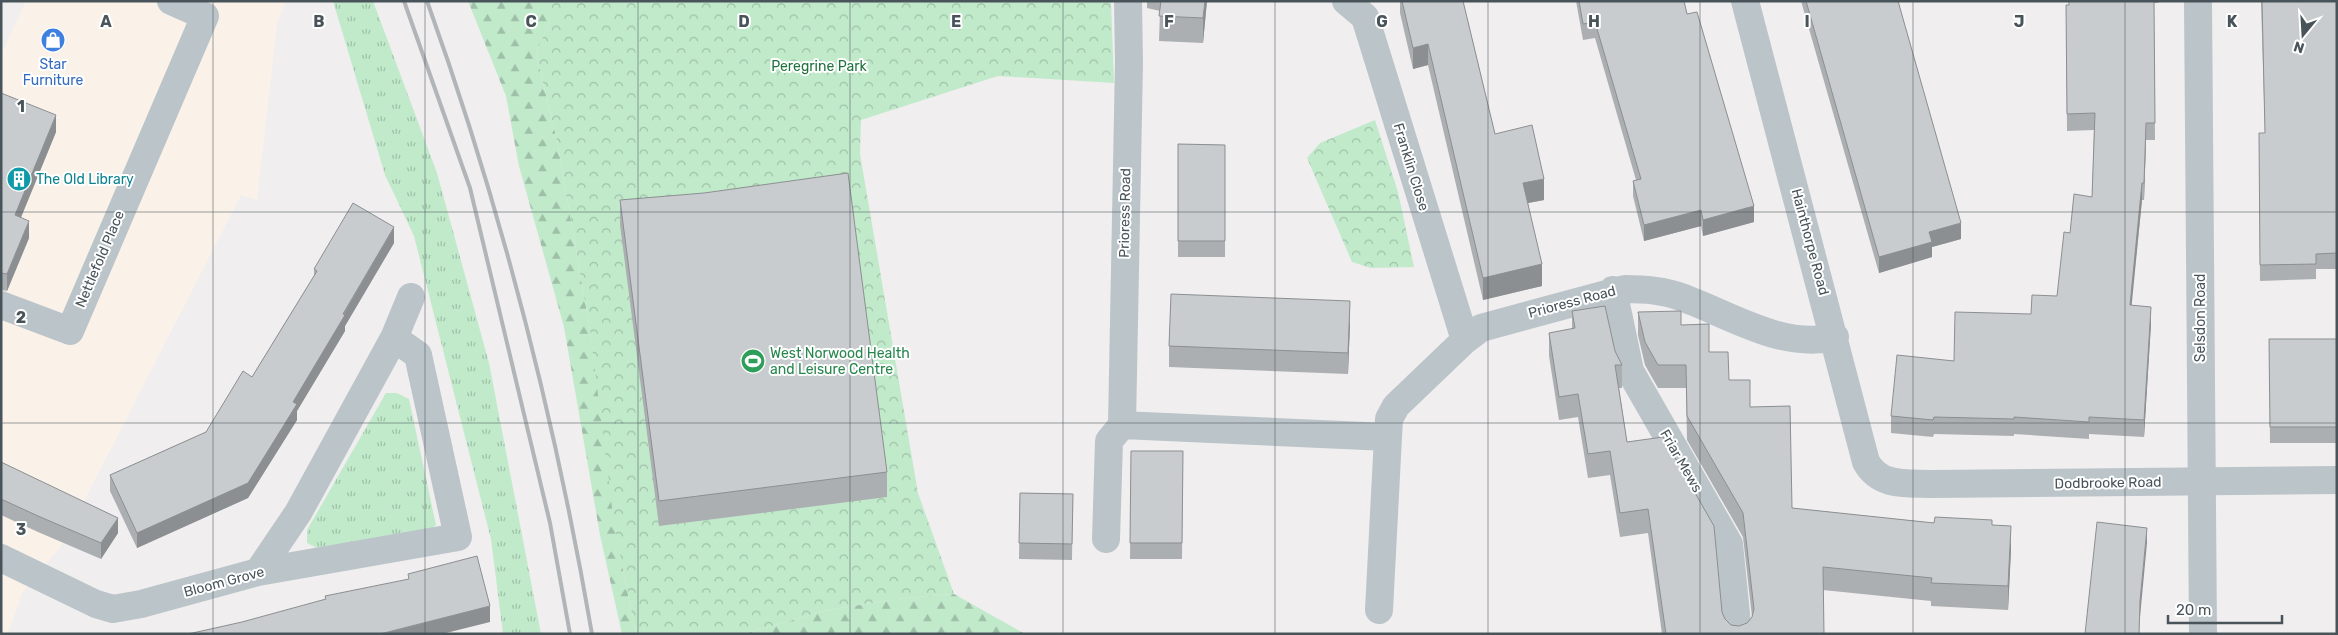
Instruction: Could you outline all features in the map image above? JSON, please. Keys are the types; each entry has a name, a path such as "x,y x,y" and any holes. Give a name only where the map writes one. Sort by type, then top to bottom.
{"street":[{"name":"Nettlefold Place","path":"1,304 70,331 205,16 171,1"},
{"name":"Prioress Road","path":"1122,425 1129,62 1128,1"},
{"name":"Franklin Close","path":"1346,1 1365,17 1465,340"},
{"name":"Hainthorpe Road","path":"1745,1 1866,462 1872,472 1880,478"},
{"name":"Selsdon Road","path":"2198,1 2203,634"},
{"name":"Prioress Road","path":"1379,610 1389,419 1396,406 1465,340 1481,328 1613,290 1645,289 1672,294 1738,322 1787,337 1818,341 1835,338"},
{"name":"Friar Mews","path":"1613,290 1630,370 1729,544 1738,634"},
{"path":"258,572 298,513 394,338 411,297"},
{"name":"Bloom Grove","path":"1,558 96,604 113,609 140,604 258,572 458,536 418,356 394,338"},
{"path":"1106,539 1109,441 1122,425 1388,437"},
{"name":"Dodbrooke Road","path":"1880,478 1892,482 1931,484 2337,480"}],"shaded area":[{"path":"26,1 286,1 277,24 257,200 241,195 61,546 22,593 8,634 1,634 1,55"}],"green space":[{"path":"333,1 373,1 437,173 489,363 541,634 503,634 491,539 414,236 385,175"},
{"path":"468,1 551,1 550,21 536,53 557,140 590,330 623,569 636,634 622,634 600,535 564,327 519,166 506,96"},
{"name":"Peregrine Park","path":"549,1 1111,1 1114,83 998,76 861,120 860,154 918,493 954,594 896,599 828,610 744,634 636,634 614,524 590,330 557,140 536,53 550,21"},
{"path":"1375,120 1398,192 1414,267 1371,268 1352,262 1307,158 1320,143"},
{"path":"386,393 397,393 409,399 436,525 427,533 323,551 307,543 307,530"},
{"path":"954,594 1025,634 744,634 828,610 896,599"}],"building":[{"path":"1161,1 1205,1 1203,18 1159,16"},
{"path":"1402,1 1463,1 1495,134 1532,125 1544,179 1523,183 1542,264 1483,278 1428,44 1413,48"},
{"path":"1579,1 1684,1 1687,14 1697,12 1754,206 1703,220 1701,210 1644,225 1633,181 1641,179 1595,22 1583,24"},
{"path":"1806,1 1898,1 1961,223 1929,232 1932,242 1879,257"},
{"path":"2069,1 2154,1 2155,123 2146,123 2144,183 2142,183 2130,305 2151,307 2144,420 2089,417 2089,422 2014,417 2014,419 1934,417 1933,420 1891,416 1897,355 1954,361 1955,312 2031,314 2032,295 2057,296 2064,232 2070,233 2074,194 2092,197 2095,113 2067,114 2066,5 2069,5"},
{"path":"2262,1 2337,1 2337,253 2316,254 2316,264 2260,265 2259,133 2265,133"},
{"name":"The Old Library","path":"1,93 56,115 15,215 29,221 7,274 1,273"},
{"path":"1178,144 1225,145 1225,241 1178,241"},
{"name":"West Norwood Health and Leisure Centre","path":"848,173 887,472 659,501 620,200 704,193"},
{"path":"353,203 394,227 343,314 345,315 293,402 297,404 248,483 137,533 110,475 206,432 243,371 252,377 317,271 314,269"},
{"path":"1171,294 1350,301 1348,353 1169,346"},
{"path":"1605,306 1615,351 1622,365 1615,365 1627,442 1663,437 1714,526 1722,612 1725,619 1731,625 1739,626 1747,623 1752,617 1754,609 1743,513 1687,416 1686,365 1658,365 1645,342 1638,312 1681,311 1681,325 1709,324 1709,352 1728,352 1729,380 1750,380 1750,407 1790,406 1792,508 1934,523 1935,517 1992,520 1992,525 2011,526 2008,586 1931,583 1932,578 1823,567 1824,634 1666,634 1648,509 1620,513 1610,451 1588,454 1578,394 1559,397 1549,333 1575,328 1572,311"},
{"path":"2269,339 2337,339 2337,427 2270,427"},
{"path":"1131,451 1183,451 1182,543 1130,543"},
{"path":"1,462 118,518 101,543 1,499"},
{"path":"1020,493 1073,494 1072,544 1019,543"},
{"path":"2097,522 2147,528 2139,634 2085,634"},
{"path":"477,556 490,606 380,634 188,634 242,622 326,599 325,596 409,579 408,574"}],"railway":[{"path":"404,1 470,188 550,523 570,634"},
{"path":"427,1 479,157 523,314 561,473 592,634"}],"place":[{"name":"Star Furniture","path":"53,40"},
{"name":"The Old Library","path":"19,179"},
{"name":"West Norwood Health and Leisure Centre","path":"753,361"}]}
